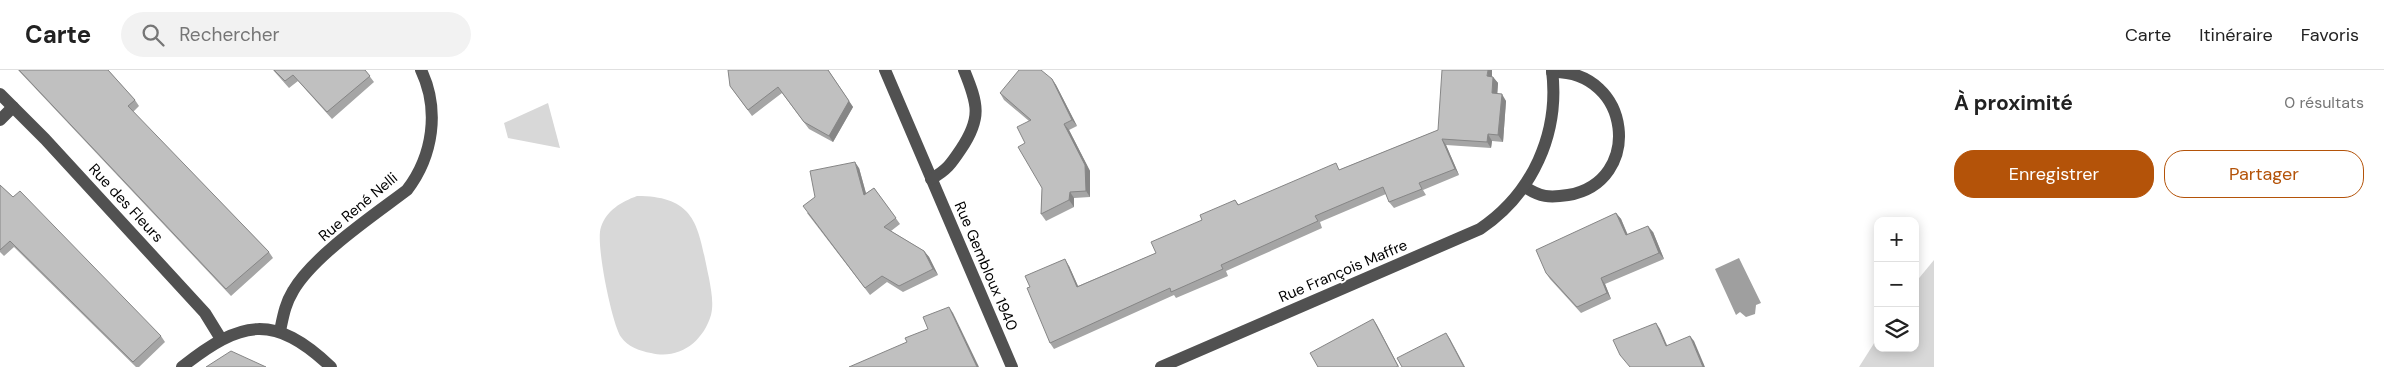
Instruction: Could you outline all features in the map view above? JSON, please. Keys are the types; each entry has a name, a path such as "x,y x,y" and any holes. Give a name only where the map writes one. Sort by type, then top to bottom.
{"street":[{"name":"Rue René Nelli","path":"280,331 285,306 293,290 304,275 332,249 406,190 416,177 428,148 432,118 428,88 421,70"},
{"name":"Rue Gembloux 1940","path":"885,70 1012,367"},
{"path":"931,178 946,171 974,126 976,113 974,99 964,70"},
{"name":"Rue François Maffre","path":"1162,367 1480,229 1512,203 1525,187 1539,161 1549,134 1553,103 1552,71 1569,71 1590,78 1604,91 1615,108 1619,130 1618,150 1609,169 1596,183 1581,193 1560,196 1538,196 1525,187"},
{"name":"Rue des Fleurs","path":"0,94 45,139 206,313 221,339"},
{"path":"0,120 13,107"},
{"path":"182,367 221,339 249,330 265,329 280,331 298,339 331,367"}],"shaded area":[{"path":"548,103 560,148 508,138 504,123"},
{"path":"637,196 657,197 672,202 684,209 692,218 702,244 712,296 711,315 707,325 696,341 689,347 671,354 647,352 634,348 627,343 617,329 609,300 600,249 601,227 615,207"},
{"path":"1739,258 1761,303 1756,305 1755,314 1746,317 1740,312 1736,315 1715,269"},
{"path":"1934,260 1934,367 1859,367 1874,343 1874,352 1919,352 1919,278"}],"building":[{"path":"19,70 108,70 135,100 128,106 269,252 226,289"},
{"path":"274,70 365,70 370,76 327,112 293,75 285,81"},
{"path":"728,70 828,70 849,101 829,136 804,122 778,87 748,110 730,86"},
{"path":"1019,70 1041,70 1052,79 1072,120 1064,124 1085,165 1086,191 1070,192 1069,200 1041,214 1042,188 1018,147 1025,143 1017,127 1031,120 1000,93"},
{"path":"1442,70 1488,70 1487,76 1493,77 1492,93 1502,94 1498,135 1488,134 1487,142 1442,139 1455,169 1419,183 1422,189 1389,202 1383,187 1315,216 1318,221 1221,265 1223,269 1171,292 1170,288 1050,343 1027,288 1030,287 1025,276 1065,259 1077,287 1156,253 1151,242 1202,220 1200,215 1235,200 1238,205 1336,163 1339,170 1438,130"},
{"path":"855,162 864,195 874,188 896,218 884,227 924,251 933,269 899,286 882,276 865,288 803,206 815,197 810,171"},
{"path":"0,185 13,197 20,191 161,336 133,362 10,241 0,250"},
{"path":"1616,213 1626,235 1648,226 1659,253 1601,278 1607,293 1577,307 1546,273 1536,250"},
{"path":"949,307 977,367 849,367 907,342 905,338 928,329 923,317"},
{"path":"1373,319 1398,366 1318,367 1310,353"},
{"path":"1656,323 1666,346 1690,336 1703,367 1630,367 1620,355 1613,340"},
{"path":"1446,333 1464,367 1402,367 1397,358"},
{"path":"231,351 266,367 206,367"}]}
